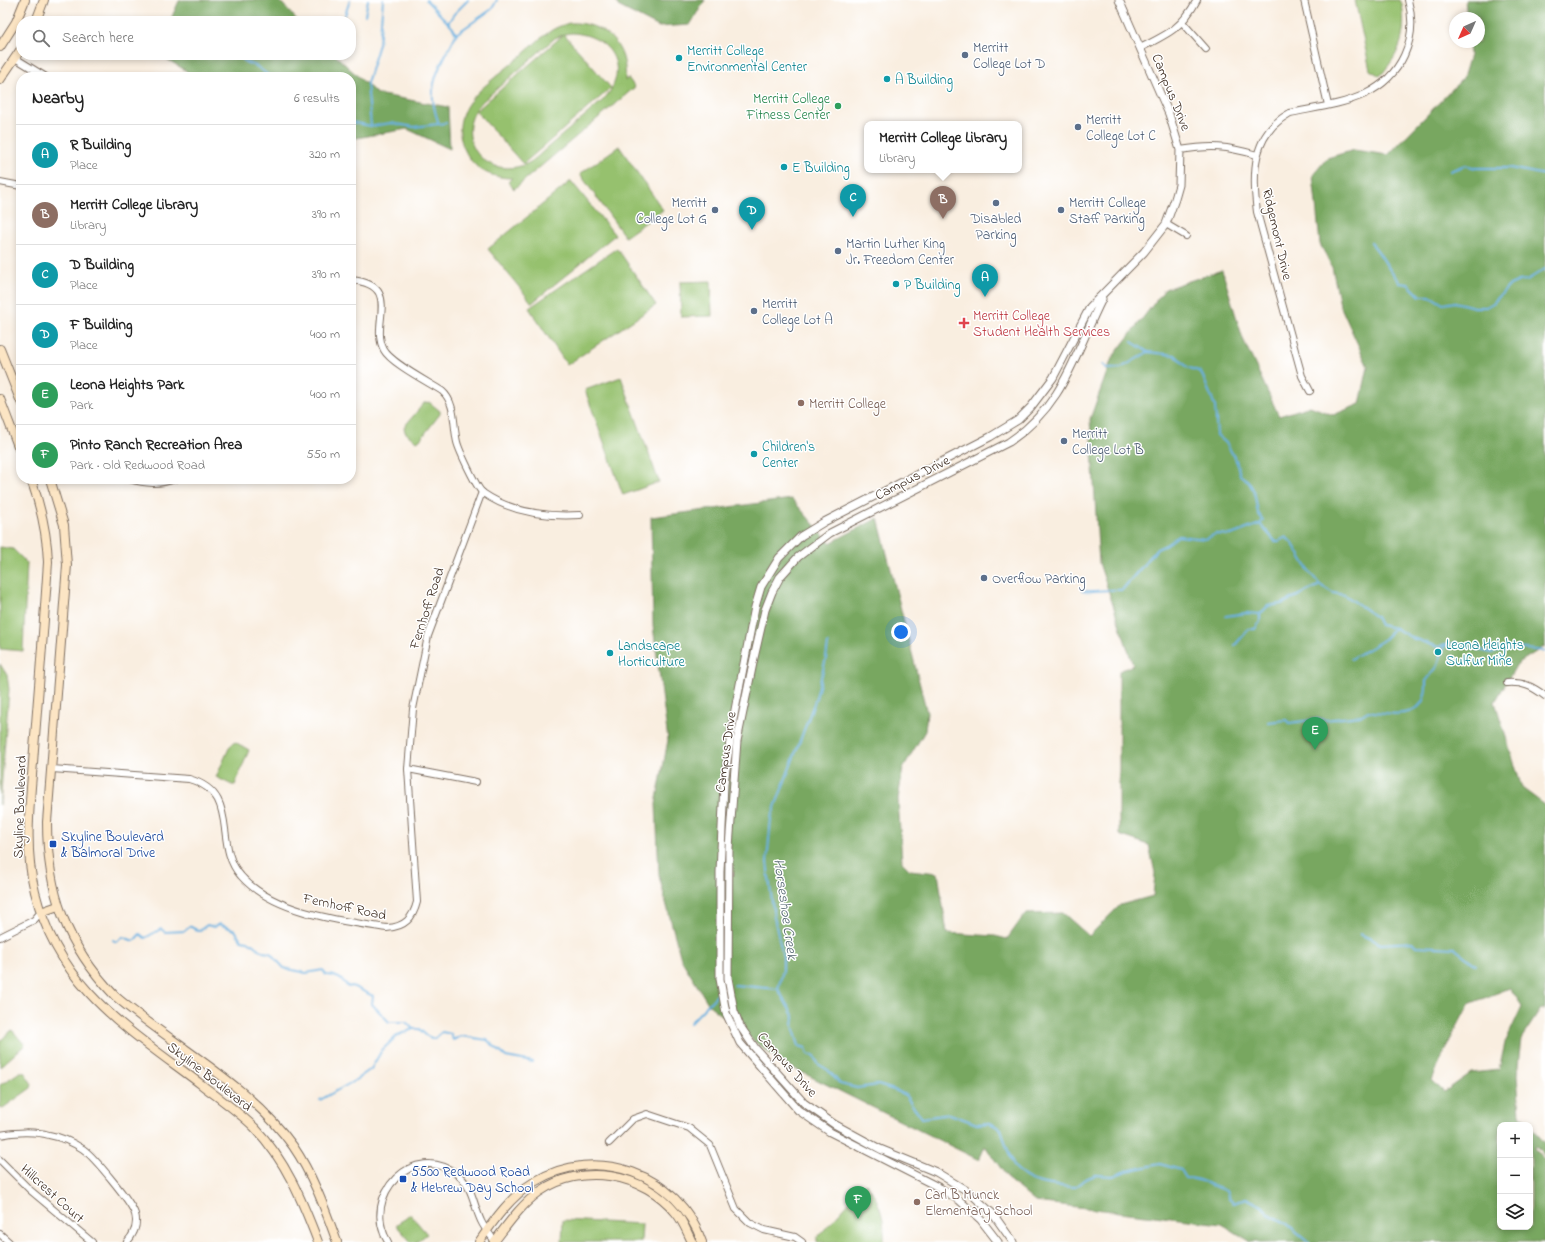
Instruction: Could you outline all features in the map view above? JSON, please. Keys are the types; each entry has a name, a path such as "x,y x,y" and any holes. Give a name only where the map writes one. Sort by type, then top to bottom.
{"main road":[{"path":"18,16 25,0"},
{"path":"38,16 44,0"},
{"path":"0,47 16,22"},
{"path":"0,80 15,58"},
{"path":"0,349 16,389"},
{"path":"0,399 16,441"},
{"name":"Skyline Boulevard","path":"32,484 41,506 47,537 48,562 29,838 30,867 41,912 50,935 68,966 81,985 102,1009 125,1028 238,1112 266,1140 290,1175 318,1242"},
{"name":"Skyline Boulevard","path":"52,484 64,525 67,565 47,844 50,875 58,906 79,951 102,983 115,996 252,1101 280,1128 294,1147 316,1188 337,1242"},
{"path":"41,912 58,906"},
{"path":"479,1242 487,1230 520,1192 534,1182 570,1167 591,1165 613,1166 636,1172 653,1180 684,1207 694,1223 702,1242"},
{"path":"494,1242 528,1201 540,1192 554,1183 573,1177 591,1174 611,1175 632,1181 648,1189 664,1200 676,1213 686,1228 692,1242"}],"street":[{"name":"Campus Drive","path":"998,1242 981,1220 959,1200 940,1188 830,1132 798,1110 740,1044 726,1013 722,995 720,946 720,872 724,783 733,720 755,607 761,587 771,568 789,547 801,536 824,522 990,437 1018,420 1041,395 1053,378 1090,307 1144,252 1166,224 1176,199 1180,150 1169,114 1119,0"},
{"path":"1140,48 1170,33 1183,23 1197,0"},
{"path":"1304,0 1328,104"},
{"name":"Ridgemont Drive","path":"1310,390 1302,376 1257,212 1254,185 1257,155 1266,133 1282,118 1290,113 1365,94 1392,74 1400,63 1407,49 1412,30 1411,10 1408,0"},
{"path":"1183,23 1206,49"},
{"path":"18,60 38,72"},
{"path":"1180,150 1223,146 1257,155"},
{"path":"0,182 16,185"},
{"path":"1166,224 1186,236"},
{"path":"356,281 372,286 380,295 383,306 380,337 387,354 442,391 449,398 457,443 482,492 506,504 533,514 558,516 580,515"},
{"name":"Campus Drive","path":"1014,1242 982,1203 952,1181 936,1172 880,1148 817,1114 804,1103 748,1039 740,1026 730,994 728,946 729,834 737,741 765,610 780,577 798,557 830,533 1002,445 1027,430 1048,408 1068,376 1091,321 1105,293"},
{"path":"149,484 163,484"},
{"name":"Fernhoff Road","path":"52,769 189,779 201,783 216,795 221,806 228,852 233,865 241,877 254,888 281,903 312,913 387,928 396,927 410,920 417,902 408,769 413,709 428,636 482,492"},
{"path":"1507,683 1520,682 1537,690 1545,696"},
{"path":"408,769 476,782"},
{"path":"0,937 35,919 41,912"},
{"path":"609,1143 633,1119 647,1114 689,1128 710,1145 736,1209 750,1223 764,1230 795,1237 802,1242"},
{"path":"0,1135 10,1133 49,1134 83,1149 128,1201 135,1214 136,1224 132,1236 127,1242"},
{"name":"Hillcrest Court","path":"0,1160 30,1190 92,1242"},
{"path":"388,1242 382,1229 380,1217 383,1198 397,1176 404,1171 420,1165 439,1166 448,1169 466,1182 472,1194 481,1221 494,1242"},
{"path":"0,1234 9,1242"}],"green space":[{"path":"279,0 293,16 172,16 179,1"},
{"path":"616,0 705,0 690,25 659,27 618,6"},
{"path":"1355,0 1400,0 1402,4 1403,35 1393,60 1380,76 1370,70"},
{"path":"1465,0 1545,0 1545,646 1517,664 1495,702 1522,788 1545,805 1545,1009 1541,1009 1521,1039 1517,1075 1520,1114 1527,1122 1497,1122 1497,1230 1533,1230 1533,1129 1545,1143 1545,1156 1536,1146 1534,1148 1545,1160 1545,1242 1251,1242 1222,1224 1035,1202 1010,1181 985,1146 979,1160 779,1061 709,1005 681,959 659,876 656,804 668,740 653,626 651,517 792,499 830,543 878,518 927,713 925,731 903,768 898,799 902,862 910,870 938,873 947,933 995,936 1007,939 1025,914 1063,913 1089,936 1120,905 1153,896 1155,873 1149,845 1119,835 1119,671 1133,665 1099,563 1090,419 1112,358 1165,289 1222,270 1243,339 1279,416 1310,406 1333,415 1360,404 1368,367 1340,305 1332,267 1320,244 1313,175 1327,158 1354,150 1388,155 1463,78 1470,55 1469,48 1485,48 1485,12 1466,12","holes":["1510,988 1522,1006 1505,1043 1499,1070 1471,1073 1444,1092 1432,1080 1444,1052 1469,1004"]},
{"path":"569,23 582,23 603,31 612,38 623,57 625,81 628,78 635,87 514,189 508,182 512,178 499,177 487,173 472,162 462,144 460,132 461,119 470,101 483,87 554,29","holes":["572,33 586,35 598,40 607,47 613,56 616,67 616,78 611,90 602,101 527,164 509,168 495,166 484,160 475,151 471,139 470,127 476,111 523,164 611,88 564,34","563,35 476,111 483,101 555,38"]},
{"path":"168,60 340,60 353,72 187,72"},
{"path":"356,74 377,94 448,107 450,149 407,129 356,138"},
{"path":"619,146 663,210 625,237 580,174"},
{"path":"571,181 615,235 532,303 488,249"},
{"path":"617,248 656,305 567,365 529,308"},
{"path":"711,281 712,316 681,317 680,282"},
{"path":"621,377 659,482 623,495 585,390"},
{"path":"429,402 440,411 440,414 420,440 415,441 405,432 404,427 424,403"},
{"path":"0,547 13,549 27,563 23,651 0,649"},
{"path":"0,664 7,675 9,689 0,805"},
{"path":"235,742 249,750 235,785 232,785 216,777 230,746"},
{"path":"12,1030 25,1045 0,1067 0,1041"},
{"path":"20,1072 24,1072 32,1084 31,1088 3,1108 0,1107 0,1085"},
{"path":"866,1183 875,1197 881,1211 884,1226 884,1242 817,1242 817,1238"},
{"path":"410,1214 427,1234 417,1242 411,1242 396,1225"},
{"path":"563,1220 642,1224 641,1242 562,1242"}],"waterway":[{"path":"345,15 350,0"},
{"path":"365,15 368,0"},
{"path":"371,126 367,83 379,44 383,0"},
{"path":"426,0 453,28 456,34 440,65 434,82 434,106 439,124"},
{"path":"448,23 454,14 468,0"},
{"path":"456,34 492,9 497,0"},
{"name":"Horseshoe Creek","path":"244,60 264,72"},
{"name":"Horseshoe Creek","path":"356,123 371,126 391,123 414,127 446,123"},
{"path":"1450,171 1465,165 1476,168 1510,168 1545,175"},
{"path":"1371,243 1400,283 1408,284 1420,296 1430,296 1443,304 1455,302 1474,307 1486,307 1493,303 1510,285 1519,281 1527,280 1545,269"},
{"path":"1132,342 1148,352 1175,355 1187,367 1201,372 1215,406 1217,435 1226,443 1236,460 1240,475 1248,481 1254,491 1258,513 1263,520 1260,524 1275,541 1279,541 1286,537 1293,544 1309,571 1320,585 1333,593 1345,595 1376,617 1380,625 1395,628 1412,638 1438,647 1454,643 1491,653 1516,648 1545,651"},
{"path":"1102,364 1107,369 1121,368 1148,352"},
{"path":"1082,591 1122,590 1157,549 1166,545 1178,536 1206,539 1215,534 1231,535 1260,524"},
{"path":"1235,645 1249,629 1255,629 1260,622 1260,614 1268,606 1281,604 1320,585"},
{"path":"1226,616 1246,613 1260,614"},
{"path":"1351,659 1382,641 1395,628"},
{"name":"Horseshoe Creek","path":"828,644 816,698 771,818 767,862 774,917 783,957 783,970 778,989 794,1017 793,1026 799,1046 806,1048 808,1054 815,1056 818,1064 828,1070 840,1084 857,1088 878,1085 897,1091 905,1095 922,1118 950,1114 977,1124 990,1123 1001,1129 1015,1167 1020,1173 1034,1181 1050,1185 1075,1187 1085,1179 1096,1175 1113,1176 1126,1171 1160,1164 1181,1170 1186,1178 1201,1181 1226,1191 1229,1199 1234,1203 1246,1198 1262,1206 1269,1214 1286,1223 1309,1242"},
{"path":"1268,722 1286,720 1289,723 1320,719 1325,720 1360,716 1368,711 1399,714 1416,709 1422,703 1425,694 1426,681 1437,667 1444,647"},
{"path":"113,940 116,942 123,937 134,941 140,934 145,938 161,929 165,932 185,931 189,926 199,931 207,925 214,927 219,924 235,930 241,940 248,941 263,952 270,953 284,968 306,973 323,970 326,975 339,978 348,987 352,986 373,996 372,1004 389,1022 406,1022 413,1029 419,1029 427,1036 434,1039 442,1032 451,1034 453,1040 461,1036 487,1040 506,1057 533,1062"},
{"path":"1360,934 1381,944 1413,942 1417,946 1454,948 1476,965"},
{"path":"734,985 778,989"},
{"path":"690,1023 718,994"},
{"path":"320,1100 354,1081 371,1069 382,1050 398,1035 413,1029"}],"place":[{"name":"Merritt College Lot D","path":"965,55"},
{"name":"Merritt College Environmental Center","path":"679,58"},
{"name":"A Building","path":"887,79"},
{"name":"Merritt College Fitness Center","path":"838,106"},
{"name":"Merritt College Lot C","path":"1078,127"},
{"name":"E Building","path":"784,167"},
{"name":"Disabled Parking","path":"996,203"},
{"name":"Merritt College Lot G","path":"715,210"},
{"name":"Merritt College Staff Parking","path":"1061,210"},
{"name":"D Building","path":"853,217"},
{"name":"Merritt College Library","path":"943,219"},
{"name":"F Building","path":"752,230"},
{"name":"Martin Luther King Jr. Freedom Center","path":"838,251"},
{"name":"P Building","path":"896,284"},
{"name":"R Building","path":"985,297"},
{"name":"Merritt College Lot A","path":"754,311"},
{"name":"Merritt College Student Health Services","path":"964,323"},
{"name":"Merritt College","path":"801,403"},
{"name":"Merritt College Lot B","path":"1064,441"},
{"name":"Children's Center","path":"754,454"},
{"name":"Overflow Parking","path":"984,578"},
{"name":"Leona Heights Sulfur Mine","path":"1438,652"},
{"name":"Landscape Horticulture","path":"610,653"},
{"name":"Leona Heights Park","path":"1315,750"},
{"name":"Skyline Boulevard & Balmoral Drive","path":"53,844"},
{"name":"5500 Redwood Road & Hebrew Day School","path":"403,1179"},
{"name":"Carl B Munck Elementary School","path":"917,1202"},
{"name":"Pinto Ranch Recreation Area","path":"858,1219"}]}
